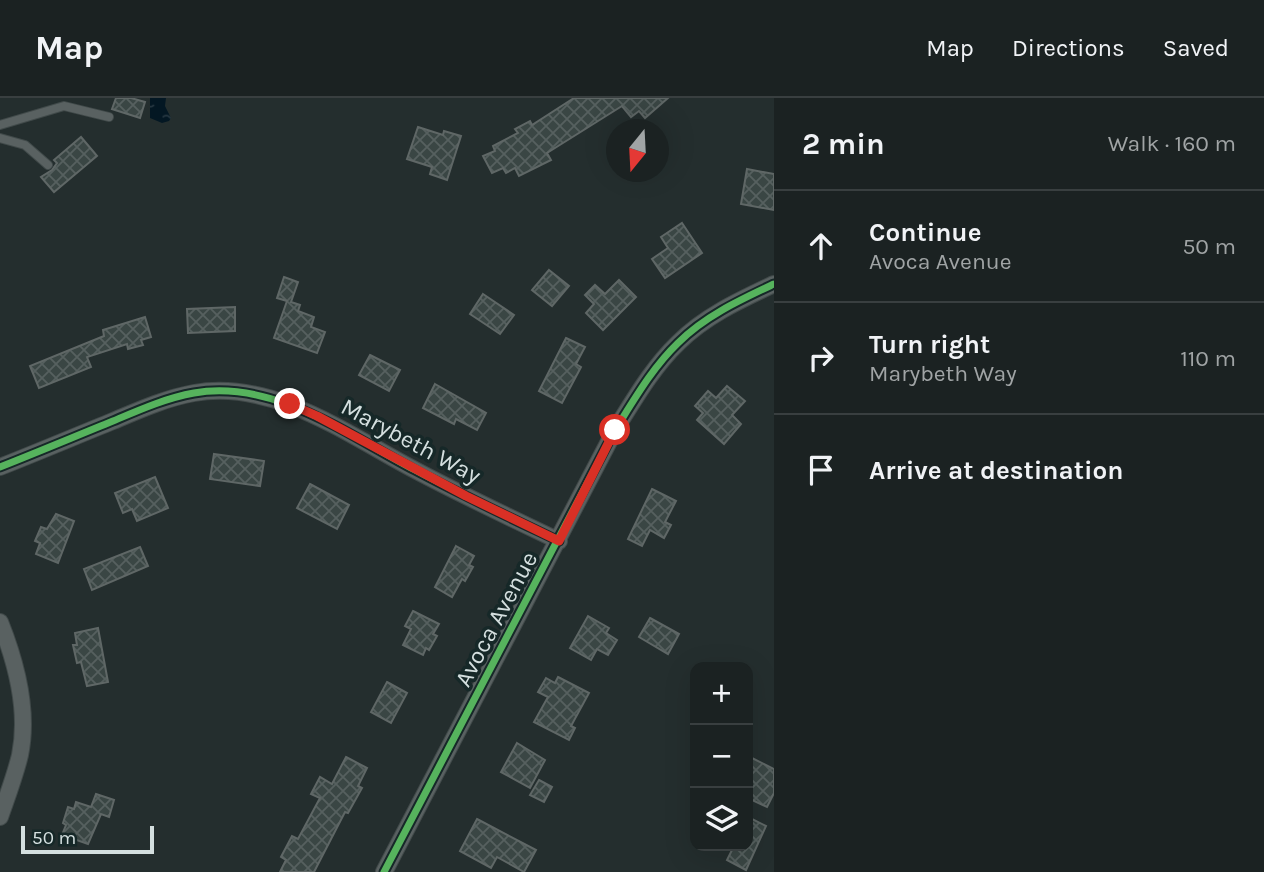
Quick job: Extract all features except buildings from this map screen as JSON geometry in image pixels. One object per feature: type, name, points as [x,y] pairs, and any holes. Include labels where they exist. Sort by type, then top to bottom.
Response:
[{"type":"street","name":"Avoca Avenue","points":[[384,872],[615,430],[648,379],[678,343],[713,315],[774,284]]},
{"type":"street","name":"Marybeth Way","points":[[0,467],[164,400],[195,392],[248,394],[290,404],[317,416],[445,486],[559,541]]},
{"type":"street","points":[[0,622],[13,654],[20,689],[21,752],[0,817]]},
{"type":"lane","points":[[0,125],[64,106],[109,117]]},
{"type":"lane","points":[[0,138],[25,145],[48,165]]},
{"type":"water","points":[[150,98],[166,98],[165,106],[171,118],[169,121],[162,123],[150,118]]},
{"type":"cycle path","points":[[384,872],[615,430],[644,385],[688,333],[711,317],[774,284]]},
{"type":"cycle path","points":[[0,467],[173,398],[224,391],[253,394],[309,413],[433,479],[559,541]]},
{"type":"route","points":[[290,404],[414,470],[559,541],[615,430]]}]
